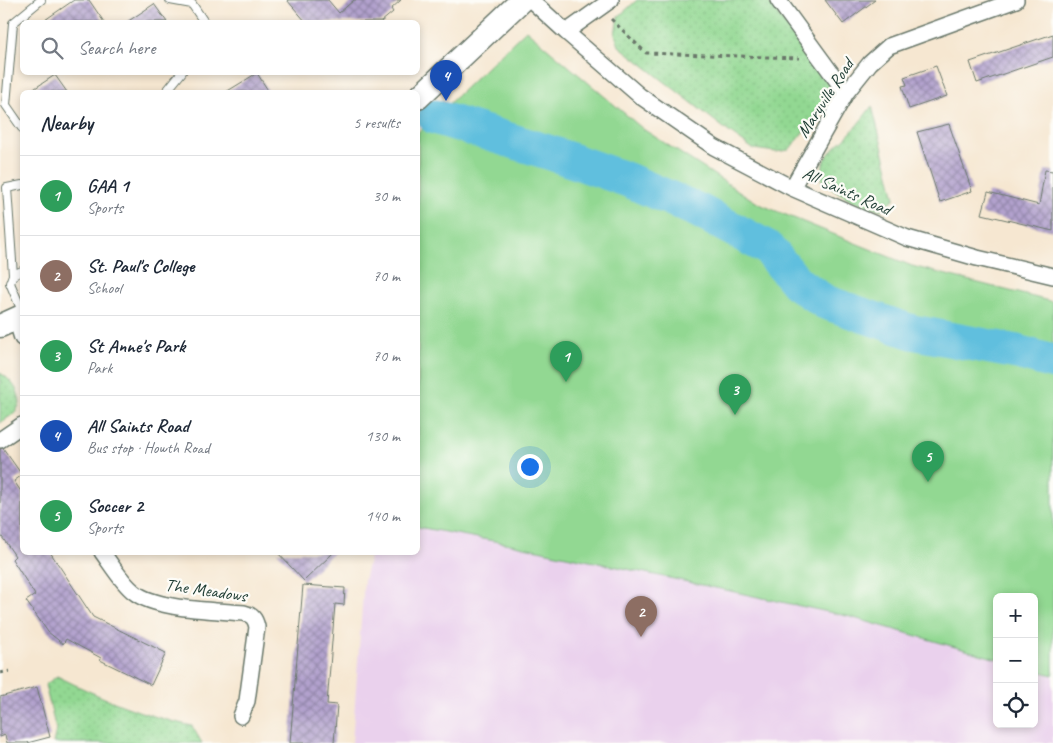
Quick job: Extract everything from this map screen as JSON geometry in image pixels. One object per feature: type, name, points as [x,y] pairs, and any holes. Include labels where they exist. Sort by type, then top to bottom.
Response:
[{"type":"main road","points":[[420,96],[522,0]]},
{"type":"street","name":"All Saints Road","points":[[531,0],[640,96],[714,147],[792,188],[907,238],[977,258],[1053,276]]},
{"type":"street","points":[[778,0],[846,93]]},
{"type":"street","name":"Maryville Road","points":[[792,188],[846,93],[870,63],[889,46],[1016,0]]},
{"type":"street","points":[[566,32],[605,4]]},
{"type":"street","points":[[0,440],[20,425]]},
{"type":"street","name":"The Meadows","points":[[104,555],[133,592],[147,600],[182,607],[252,615],[256,620],[257,627],[246,701],[240,716]]},
{"type":"lane","points":[[20,125],[6,105],[13,22],[41,0]]},
{"type":"lane","points":[[170,0],[192,4],[203,20]]},
{"type":"lane","points":[[168,90],[180,75]]},
{"type":"lane","points":[[17,322],[10,283],[13,275],[8,188],[20,185]]},
{"type":"lane","points":[[13,275],[20,272]]},
{"type":"path","points":[[605,4],[646,53],[810,59],[817,53]]},
{"type":"path","points":[[0,673],[10,671]]},
{"type":"shaded area","points":[[420,527],[510,544],[847,616],[993,658],[993,728],[1038,728],[1038,671],[1053,675],[1053,743],[352,743],[364,580],[370,555],[420,555]]},
{"type":"green space","points":[[637,0],[767,0],[832,87],[833,94],[789,150],[776,152],[753,149],[619,46],[615,34],[618,17]]},
{"type":"green space","points":[[526,30],[643,129],[759,204],[912,266],[1053,302],[1053,675],[1038,671],[1038,593],[993,593],[993,658],[847,616],[510,544],[420,527],[420,131]]},
{"type":"green space","points":[[872,106],[895,198],[881,210],[854,202],[822,182],[823,165],[826,158],[852,131]]},
{"type":"green space","points":[[0,373],[14,386],[20,399],[20,404],[15,413],[0,423]]},
{"type":"green space","points":[[57,676],[123,706],[192,726],[202,743],[53,743],[56,730],[45,685]]},
{"type":"building","points":[[74,0],[89,0],[103,20],[45,20]]},
{"type":"building","points":[[287,0],[328,0],[339,13],[354,0],[401,0],[391,9],[393,12],[383,20],[304,20]]},
{"type":"building","points":[[825,0],[875,0],[843,24]]},
{"type":"building","points":[[154,4],[166,20],[130,20]]},
{"type":"building","points":[[1053,34],[1053,57],[977,83],[970,62]]},
{"type":"building","points":[[936,66],[947,96],[909,109],[902,86],[907,85],[904,77]]},
{"type":"building","points":[[55,75],[66,90],[32,90]]},
{"type":"building","points":[[254,75],[258,75],[268,90],[229,90]]},
{"type":"building","points":[[949,124],[972,191],[940,202],[917,132]]},
{"type":"building","points":[[1045,170],[1053,171],[1053,231],[982,214],[988,192],[1039,205]]},
{"type":"building","points":[[3,448],[20,472],[20,476],[14,481],[20,490],[20,555],[52,555],[93,617],[166,653],[151,685],[100,660],[101,658],[66,639],[63,644],[48,632],[26,601],[35,595],[12,559],[15,556],[0,534],[0,449]]},
{"type":"building","points":[[280,555],[331,555],[304,581]]},
{"type":"building","points":[[303,585],[345,588],[344,605],[335,604],[327,704],[337,705],[334,743],[290,743]]},
{"type":"building","points":[[37,687],[50,737],[27,743],[7,743],[5,735],[0,737],[0,697]]},
{"type":"waterway","points":[[435,117],[551,153],[628,180],[699,211],[768,248],[797,283],[825,302],[912,332],[1017,352],[1053,362]]},
{"type":"place","name":"All Saints Road","points":[[446,101]]},
{"type":"place","name":"GAA 1","points":[[566,382]]},
{"type":"place","name":"St Anne's Park","points":[[735,415]]},
{"type":"place","name":"Soccer 2","points":[[928,482]]},
{"type":"place","name":"St. Paul's College","points":[[641,637]]}]
